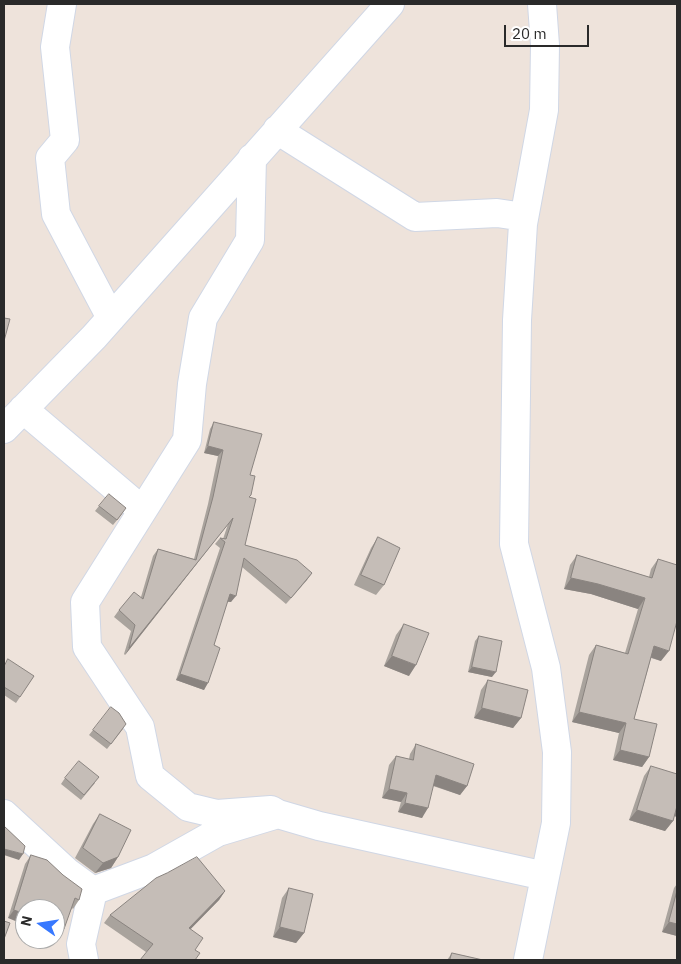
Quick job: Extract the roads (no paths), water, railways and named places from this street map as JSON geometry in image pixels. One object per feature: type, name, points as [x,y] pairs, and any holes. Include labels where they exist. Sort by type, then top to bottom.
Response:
[{"type":"street","points":[[62,4],[56,47],[65,140],[50,158],[56,214],[111,318]]},
{"type":"street","points":[[4,429],[94,337],[390,4]]},
{"type":"street","points":[[528,960],[556,823],[557,752],[546,668],[514,544],[517,320],[524,217],[544,110],[542,4]]},
{"type":"street","points":[[277,130],[415,217],[497,213],[524,217]]},
{"type":"street","points":[[252,158],[250,240],[203,318],[192,384],[187,440],[84,602],[87,647],[140,726],[150,776],[188,807],[217,814],[270,810],[319,826],[545,876]]},
{"type":"street","points":[[23,409],[142,510]]},
{"type":"street","points":[[4,814],[67,872],[93,891]]},
{"type":"street","points":[[93,891],[154,868],[218,832],[278,814]]},
{"type":"street","points":[[84,960],[80,944],[93,891]]}]
